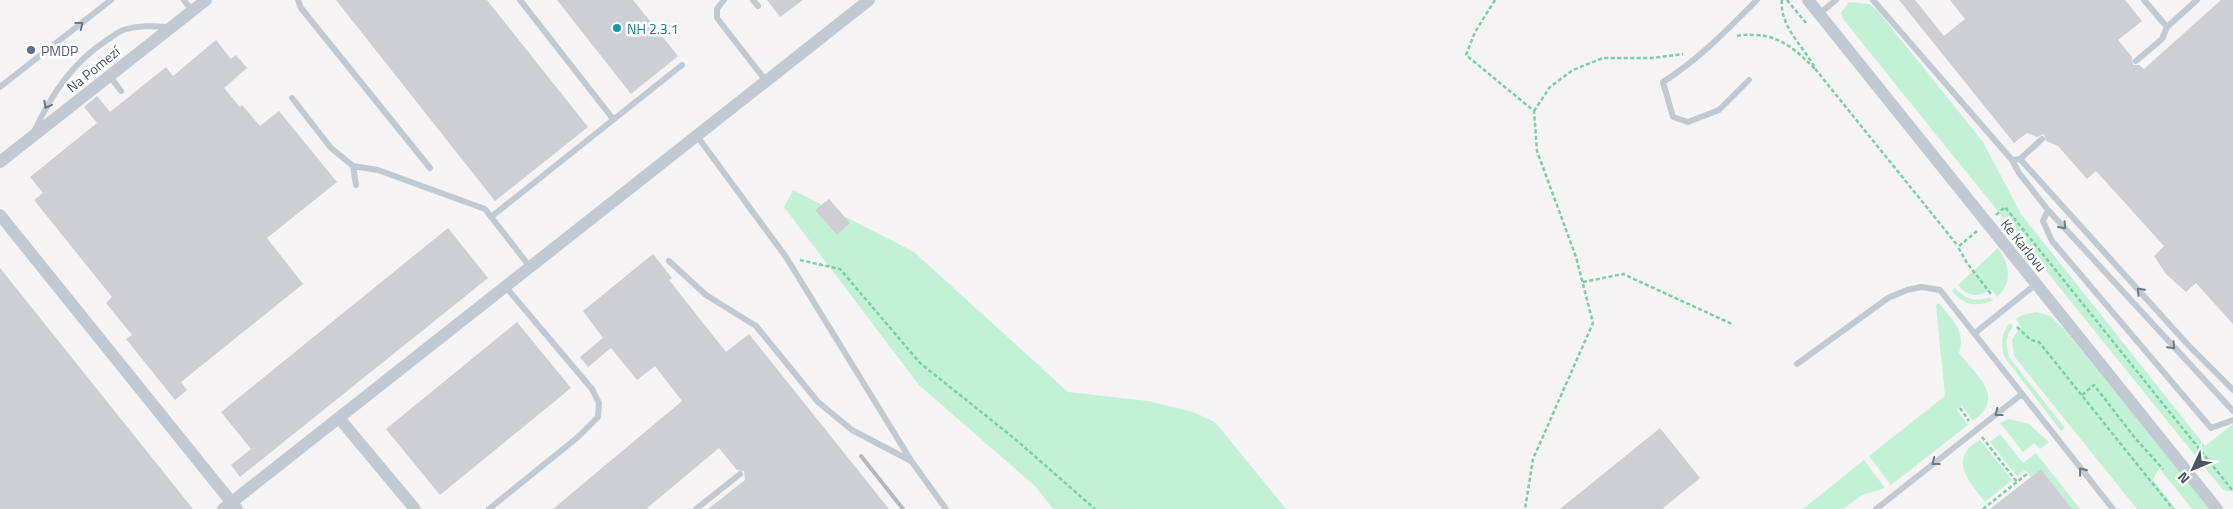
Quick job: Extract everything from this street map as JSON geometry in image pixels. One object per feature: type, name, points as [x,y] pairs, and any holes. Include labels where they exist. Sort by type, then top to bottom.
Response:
[{"type":"street","name":"Na Pomezí","points":[[0,162],[206,0]]},
{"type":"street","points":[[0,215],[231,507],[339,418],[869,0]]},
{"type":"street","name":"Ke Karlovu","points":[[1808,0],[2217,509]]},
{"type":"street","points":[[339,418],[415,509]]},
{"type":"lane","points":[[0,87],[111,0]]},
{"type":"lane","points":[[184,0],[192,11]]},
{"type":"lane","points":[[298,0],[301,8],[430,168]]},
{"type":"lane","points":[[520,0],[613,119]]},
{"type":"lane","points":[[724,0],[717,9],[717,18],[766,81]]},
{"type":"lane","points":[[1749,80],[1719,110],[1688,122],[1672,117],[1664,82],[1709,47],[1757,0]]},
{"type":"lane","points":[[1819,14],[1836,0]]},
{"type":"lane","points":[[1873,0],[2012,160],[2019,173],[2048,210],[2233,411]]},
{"type":"lane","points":[[2144,0],[2167,27]]},
{"type":"lane","points":[[2136,61],[2162,39],[2167,27],[2197,0]]},
{"type":"lane","points":[[32,137],[47,102],[67,75],[94,48],[122,30],[144,25],[170,28]]},
{"type":"lane","points":[[491,217],[682,65]]},
{"type":"lane","points":[[109,76],[121,91]]},
{"type":"lane","points":[[292,98],[331,148],[354,166],[378,170],[485,209],[530,267]]},
{"type":"lane","points":[[697,136],[786,257],[912,462],[946,509]]},
{"type":"lane","points":[[2012,160],[2020,159],[2042,139]]},
{"type":"lane","points":[[2020,159],[2189,346],[2233,390]]},
{"type":"lane","points":[[354,166],[356,185]]},
{"type":"lane","points":[[2048,210],[2043,221],[2052,241],[2211,428],[2233,420]]},
{"type":"lane","points":[[669,261],[706,295],[756,326],[825,408],[852,430],[912,462]]},
{"type":"lane","points":[[1975,333],[2036,284]]},
{"type":"lane","points":[[489,509],[578,437],[598,417],[599,403],[592,389],[506,286]]},
{"type":"lane","points":[[1797,364],[1888,298],[1907,290],[1931,287],[1944,294],[2113,509]]},
{"type":"lane","points":[[1876,509],[2022,394]]},
{"type":"lane","points":[[696,509],[740,474]]},
{"type":"path","points":[[1495,0],[1475,32],[1466,55],[1534,112]]},
{"type":"path","points":[[1782,0],[1781,7],[1788,28],[1811,59],[1816,70]]},
{"type":"path","points":[[1788,0],[1806,23]]},
{"type":"path","points":[[1734,37],[1742,34],[1769,36],[1791,46],[1816,70],[1958,247]]},
{"type":"path","points":[[1525,509],[1532,459],[1593,323],[1576,257],[1537,151],[1534,112],[1550,87],[1573,70],[1603,58],[1652,58],[1686,54]]},
{"type":"path","points":[[786,257],[840,269],[920,363],[1015,439],[1095,509]]},
{"type":"path","points":[[1582,282],[1623,274],[1732,324]]},
{"type":"path","points":[[2017,327],[2031,340],[2039,342],[2173,509]]},
{"type":"path","points":[[2082,395],[2094,385],[2135,438],[2163,469]]},
{"type":"path","points":[[1988,444],[2017,482]]},
{"type":"path","points":[[1983,509],[2027,474]]},
{"type":"green space","points":[[1849,2],[1869,4],[1877,10],[1983,142],[2021,214],[2205,446],[2233,424],[2233,492],[2223,490],[1843,19],[1841,13]]},
{"type":"green space","points":[[793,190],[914,252],[1068,392],[1148,401],[1193,412],[1215,422],[1286,509],[1053,509],[1036,487],[919,385],[784,207]]},
{"type":"green space","points":[[1998,248],[2007,267],[2008,279],[1997,297],[1991,289],[1982,294],[1974,295],[1962,289],[1958,285]]},
{"type":"green space","points":[[1955,288],[1971,299],[1980,300],[1990,297],[1993,300],[1982,304],[1971,304],[1956,296],[1952,291]]},
{"type":"green space","points":[[1939,303],[1953,320],[1959,332],[1961,345],[1959,353],[1980,378],[1988,395],[1987,403],[1983,412],[1973,421],[1962,406],[1957,410],[1968,425],[1891,485],[1869,456],[1945,396],[1936,305]]},
{"type":"green space","points":[[2037,312],[2050,316],[2064,329],[2210,509],[2192,509],[2159,468],[2153,480],[2176,509],[2137,509],[2014,356],[2012,339],[2021,327],[2016,319],[2022,315]]},
{"type":"green space","points":[[2010,323],[2013,326],[2006,342],[2009,357],[2065,428],[2061,431],[2005,358],[2002,339]]},
{"type":"green space","points":[[2009,419],[2029,424],[2049,442],[2040,449],[2034,443],[2023,452],[2000,423]]},
{"type":"green space","points":[[2000,434],[2023,463],[2036,453],[2080,509],[2072,509],[2041,469],[2031,477],[2025,470],[2017,476],[1990,442]]},
{"type":"green space","points":[[1980,440],[2012,480],[1985,502],[1968,478],[1963,462],[1965,454],[1970,447]]},
{"type":"green space","points":[[1864,460],[1885,488],[1862,495],[1843,509],[1803,509]]},
{"type":"building","points":[[336,0],[487,0],[588,127],[495,201]]},
{"type":"building","name":"NH 2.3.1","points":[[557,0],[633,0],[678,56],[631,94]]},
{"type":"building","points":[[767,0],[803,0],[780,17]]},
{"type":"building","points":[[1899,0],[1915,0],[1944,36],[1965,19],[1950,0],[2125,0],[2142,21],[2118,40],[2132,57],[2133,65],[2139,65],[2144,69],[2221,0],[2233,0],[2233,324],[2196,283],[2186,292],[2166,274],[2154,256],[2164,246],[2096,171],[2087,179],[2058,146],[2046,141],[2044,134],[2037,137],[2027,133],[2014,143]]},
{"type":"building","points":[[216,40],[231,59],[236,55],[247,68],[224,88],[240,107],[242,105],[260,126],[279,111],[337,182],[267,238],[303,284],[181,382],[187,390],[175,400],[126,339],[132,335],[106,303],[112,297],[34,200],[43,193],[30,177],[97,123],[84,107],[97,96],[110,112],[166,67],[173,76]]},
{"type":"building","points":[[829,199],[850,223],[837,235],[815,210]]},
{"type":"building","points":[[448,228],[488,278],[240,477],[231,465],[251,449],[221,412]]},
{"type":"building","points":[[653,254],[672,278],[669,280],[726,352],[749,334],[889,509],[708,509],[745,480],[744,471],[737,470],[719,448],[646,509],[553,509],[682,401],[655,366],[637,380],[611,348],[588,367],[580,357],[603,338],[583,311]]},
{"type":"building","points":[[0,268],[193,509],[0,509]]},
{"type":"building","points":[[517,322],[571,388],[440,495],[386,429]]},
{"type":"building","points":[[1660,428],[1700,478],[1662,509],[1560,509]]},
{"type":"building","points":[[2041,469],[2072,509],[1990,509],[2031,477]]},
{"type":"railway","points":[[861,456],[903,509]]},
{"type":"place","name":"NH 2.3.1","points":[[617,28]]},
{"type":"place","name":"PMDP","points":[[31,50]]}]
